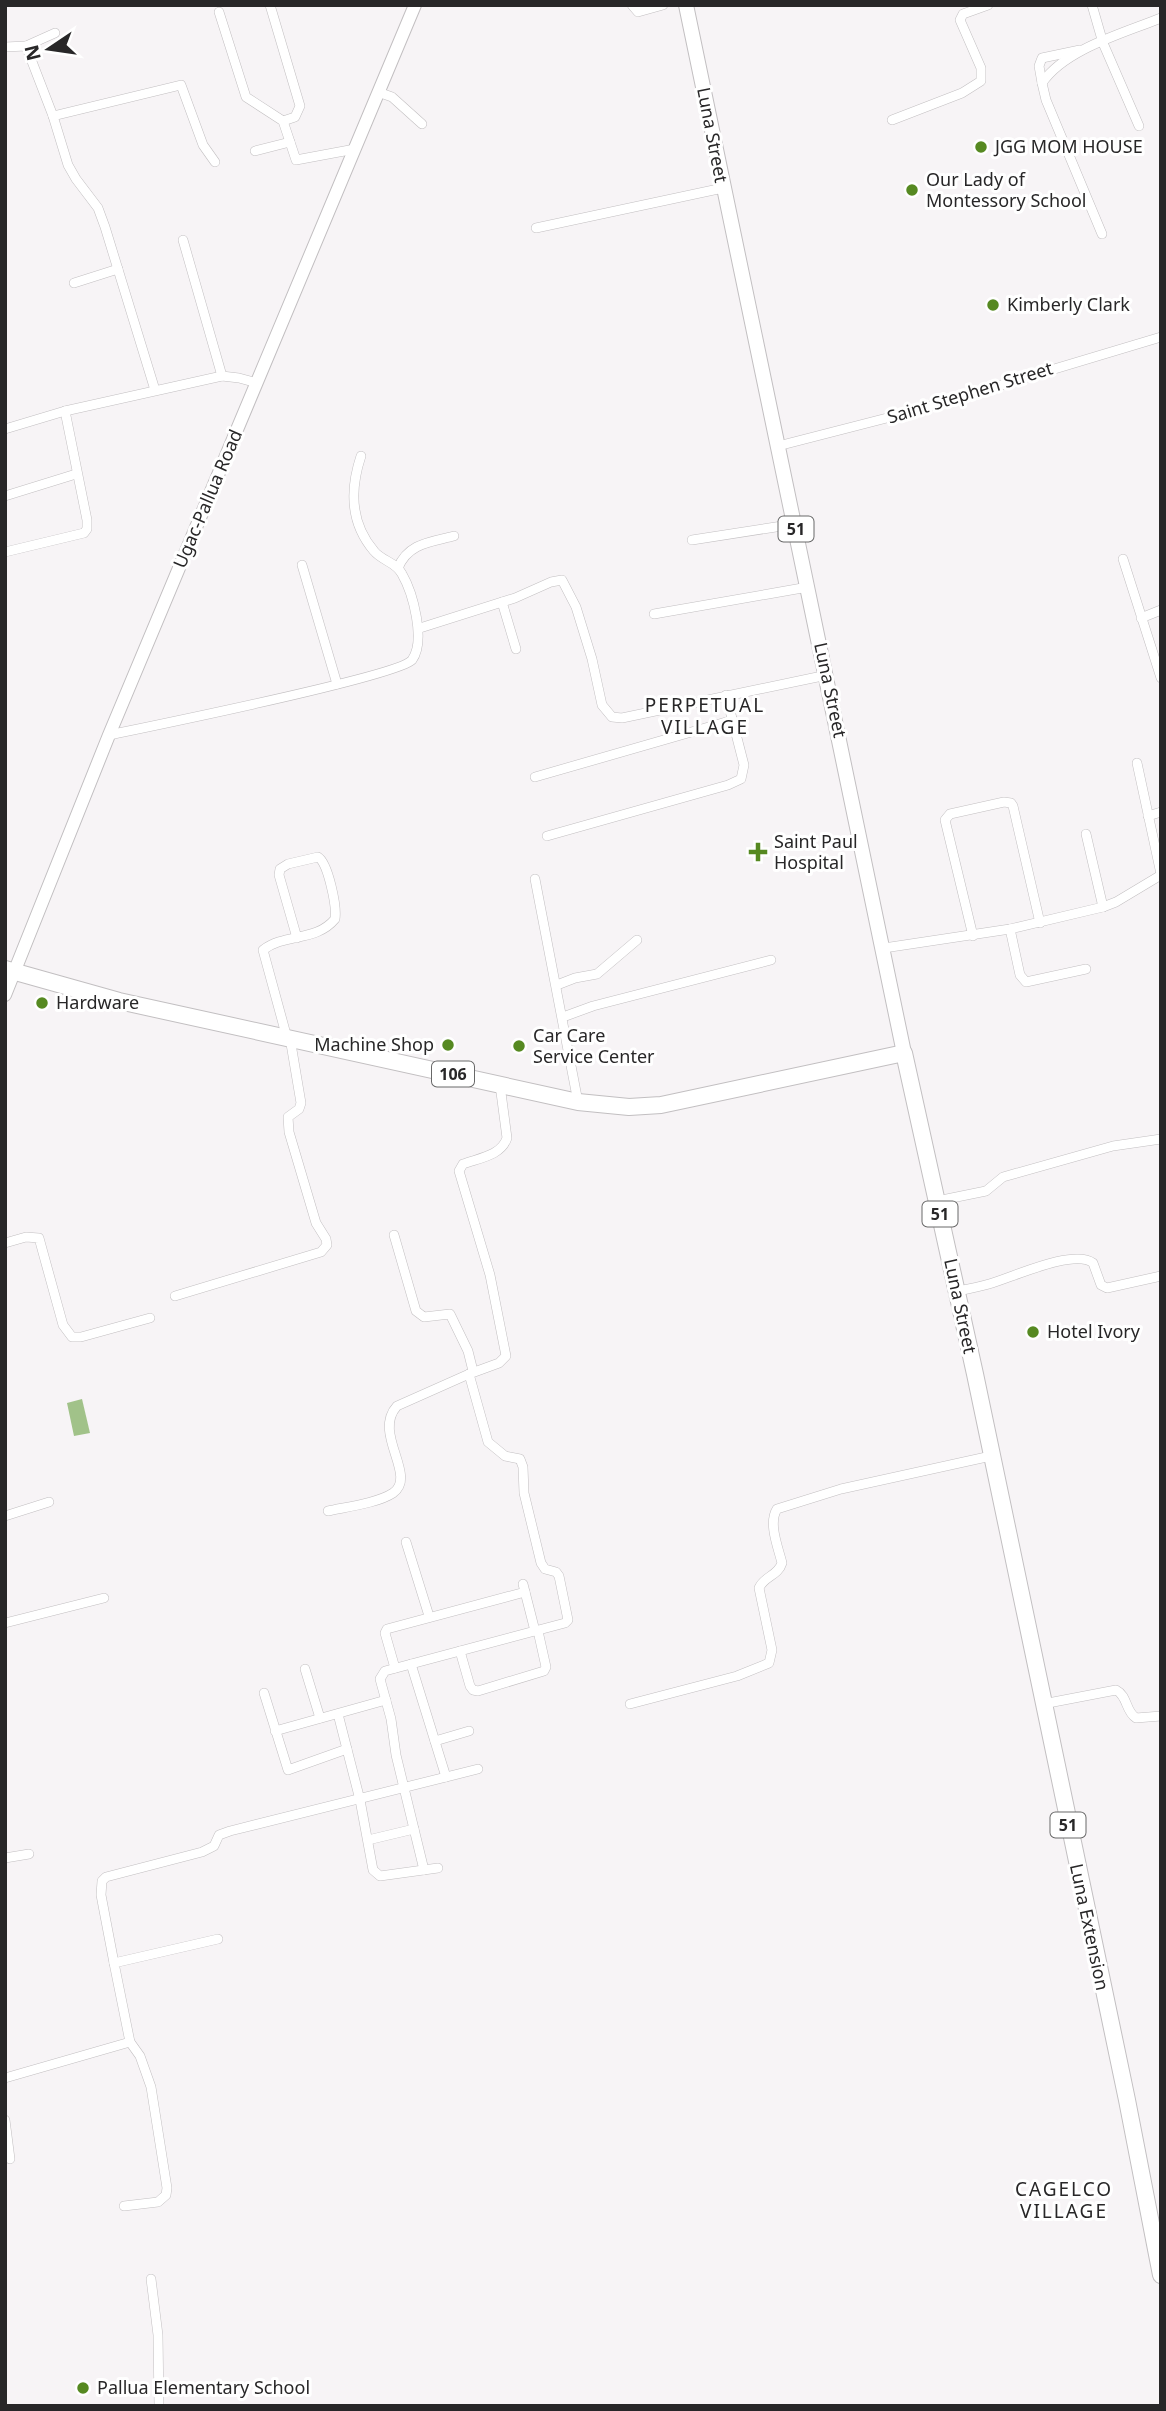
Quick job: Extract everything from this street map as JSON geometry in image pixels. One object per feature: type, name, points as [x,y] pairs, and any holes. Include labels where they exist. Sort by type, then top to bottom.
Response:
[{"type":"highway","name":"106","points":[[10,971],[119,1001],[500,1085],[578,1102],[629,1107],[661,1105],[904,1053]]},
{"type":"highway","name":"Luna Street","points":[[904,1053],[975,1374]]},
{"type":"highway","name":"Luna Extension","points":[[975,1374],[1161,2275]]},
{"type":"main road","name":"Luna Street","points":[[686,5],[904,1053]]},
{"type":"street","points":[[270,5],[300,106],[295,117],[283,121]]},
{"type":"street","name":"Ugac-Pallua Road","points":[[5,995],[10,971],[415,5]]},
{"type":"street","points":[[632,5],[638,12],[663,5]]},
{"type":"street","points":[[892,120],[962,93],[981,81],[981,68],[960,20],[968,11],[988,5]]},
{"type":"street","points":[[1092,5],[1103,43],[1139,126]]},
{"type":"street","points":[[219,12],[246,97],[283,121],[296,160],[355,149]]},
{"type":"street","points":[[1102,234],[1046,100],[1039,66],[1042,58],[1103,43],[1161,18]]},
{"type":"street","points":[[5,47],[26,46],[55,33]]},
{"type":"street","points":[[26,46],[53,116],[68,165],[75,179],[98,208],[155,390]]},
{"type":"street","points":[[1042,83],[1048,75],[1085,49]]},
{"type":"street","points":[[53,116],[181,85],[203,145],[215,162]]},
{"type":"street","points":[[378,92],[392,97],[422,124]]},
{"type":"street","points":[[255,151],[290,142]]},
{"type":"street","points":[[536,228],[723,188]]},
{"type":"street","points":[[183,240],[222,376]]},
{"type":"street","points":[[74,283],[118,270]]},
{"type":"street","name":"Saint Stephen Street","points":[[778,446],[918,410],[1161,337]]},
{"type":"street","points":[[5,429],[65,411],[222,376],[257,383]]},
{"type":"street","points":[[5,552],[84,533],[87,529],[65,411]]},
{"type":"street","points":[[109,735],[337,684],[409,663],[417,649],[419,628],[403,574],[374,551],[355,513],[355,473],[361,456]]},
{"type":"street","points":[[5,495],[76,474]]},
{"type":"street","points":[[692,540],[795,524]]},
{"type":"street","points":[[398,568],[403,554],[422,544],[454,536]]},
{"type":"street","points":[[1123,559],[1161,678]]},
{"type":"street","points":[[302,565],[337,684]]},
{"type":"street","points":[[419,628],[562,580],[579,616],[602,705],[612,717],[622,718],[660,711],[827,675]]},
{"type":"street","points":[[654,614],[808,587]]},
{"type":"street","points":[[502,602],[516,649]]},
{"type":"street","points":[[1141,618],[1161,610]]},
{"type":"street","points":[[547,836],[701,793],[741,779],[744,765],[726,695]]},
{"type":"street","points":[[535,777],[733,720]]},
{"type":"street","points":[[884,948],[973,936],[1102,907],[1116,902],[1161,874],[1137,763]]},
{"type":"street","points":[[973,936],[945,820],[950,814],[1004,802],[1013,806],[1040,923]]},
{"type":"street","points":[[1148,816],[1161,812]]},
{"type":"street","points":[[1086,834],[1102,907]]},
{"type":"street","points":[[175,1296],[321,1251],[327,1245],[316,1223],[289,1132],[288,1116],[299,1110],[301,1103],[288,1038],[263,950],[327,929],[335,919],[324,862],[318,857],[288,864],[280,869],[279,875],[297,938]]},
{"type":"street","points":[[536,879],[578,1102]]},
{"type":"street","points":[[1010,929],[1020,975],[1026,982],[1086,969]]},
{"type":"street","points":[[557,985],[597,974],[636,940]]},
{"type":"street","points":[[563,1017],[593,1006],[771,960]]},
{"type":"street","points":[[328,1511],[395,1492],[401,1479],[387,1422],[397,1406],[503,1360],[506,1352],[489,1275],[459,1171],[463,1164],[495,1153],[505,1144],[507,1138],[500,1085]]},
{"type":"street","points":[[937,1201],[986,1191],[1003,1177],[1113,1146],[1161,1139]]},
{"type":"street","points":[[394,1235],[416,1311],[424,1317],[450,1314],[468,1351],[488,1442],[505,1456],[520,1459],[524,1493],[541,1563],[545,1569],[556,1572],[559,1576],[568,1620],[537,1631],[385,1671],[380,1679],[424,1870]]},
{"type":"street","points":[[5,1243],[26,1237],[38,1238],[63,1325],[72,1337],[81,1337],[150,1318]]},
{"type":"street","points":[[957,1291],[990,1284],[1028,1269],[1084,1258],[1093,1263],[1101,1286],[1107,1288],[1161,1276]]},
{"type":"street","points":[[630,1704],[737,1676],[769,1663],[772,1650],[759,1588],[761,1583],[776,1574],[782,1563],[773,1523],[773,1515],[777,1509],[841,1489],[991,1456]]},
{"type":"street","points":[[5,1516],[49,1502]]},
{"type":"street","points":[[406,1542],[429,1616]]},
{"type":"street","points":[[395,1668],[385,1633],[387,1629],[524,1588],[546,1667],[544,1671],[478,1691],[473,1690],[460,1651]]},
{"type":"street","points":[[5,1623],[104,1598]]},
{"type":"street","points":[[411,1664],[446,1777]]},
{"type":"street","points":[[305,1669],[320,1718]]},
{"type":"street","points":[[1042,1704],[1116,1690],[1122,1694],[1136,1718],[1161,1716]]},
{"type":"street","points":[[264,1693],[288,1770],[347,1748]]},
{"type":"street","points":[[275,1731],[386,1700]]},
{"type":"street","points":[[338,1714],[373,1870],[380,1876],[438,1868]]},
{"type":"street","points":[[435,1741],[469,1731]]},
{"type":"street","points":[[124,2206],[158,2202],[166,2195],[167,2188],[151,2087],[139,2056],[130,2042],[101,1895],[102,1881],[106,1877],[211,1849],[219,1835],[230,1831],[478,1769]]},
{"type":"street","points":[[368,1840],[414,1829]]},
{"type":"street","points":[[5,1858],[29,1854]]},
{"type":"street","points":[[114,1963],[218,1939]]},
{"type":"street","points":[[5,2078],[130,2042]]},
{"type":"street","points":[[5,2120],[10,2159]]},
{"type":"street","points":[[151,2279],[158,2335],[159,2406]]},
{"type":"shaded area","points":[[82,1399],[90,1433],[74,1436],[67,1403]]},
{"type":"place","name":"JGG MOM HOUSE","points":[[981,147]]},
{"type":"place","name":"Our Lady of Montessory School","points":[[912,190]]},
{"type":"place","name":"Kimberly Clark","points":[[993,305]]},
{"type":"place","name":"Saint Paul Hospital","points":[[758,852]]},
{"type":"place","name":"Hardware","points":[[42,1003]]},
{"type":"place","name":"Machine Shop","points":[[448,1045]]},
{"type":"place","name":"Car Care Service Center","points":[[519,1046]]},
{"type":"place","name":"Hotel Ivory","points":[[1033,1332]]},
{"type":"place","name":"Pallua Elementary School","points":[[83,2388]]},
{"type":"district","name":"PERPETUAL VILLAGE","points":[[705,716]]},
{"type":"district","name":"CAGELCO VILLAGE","points":[[1064,2200]]}]
